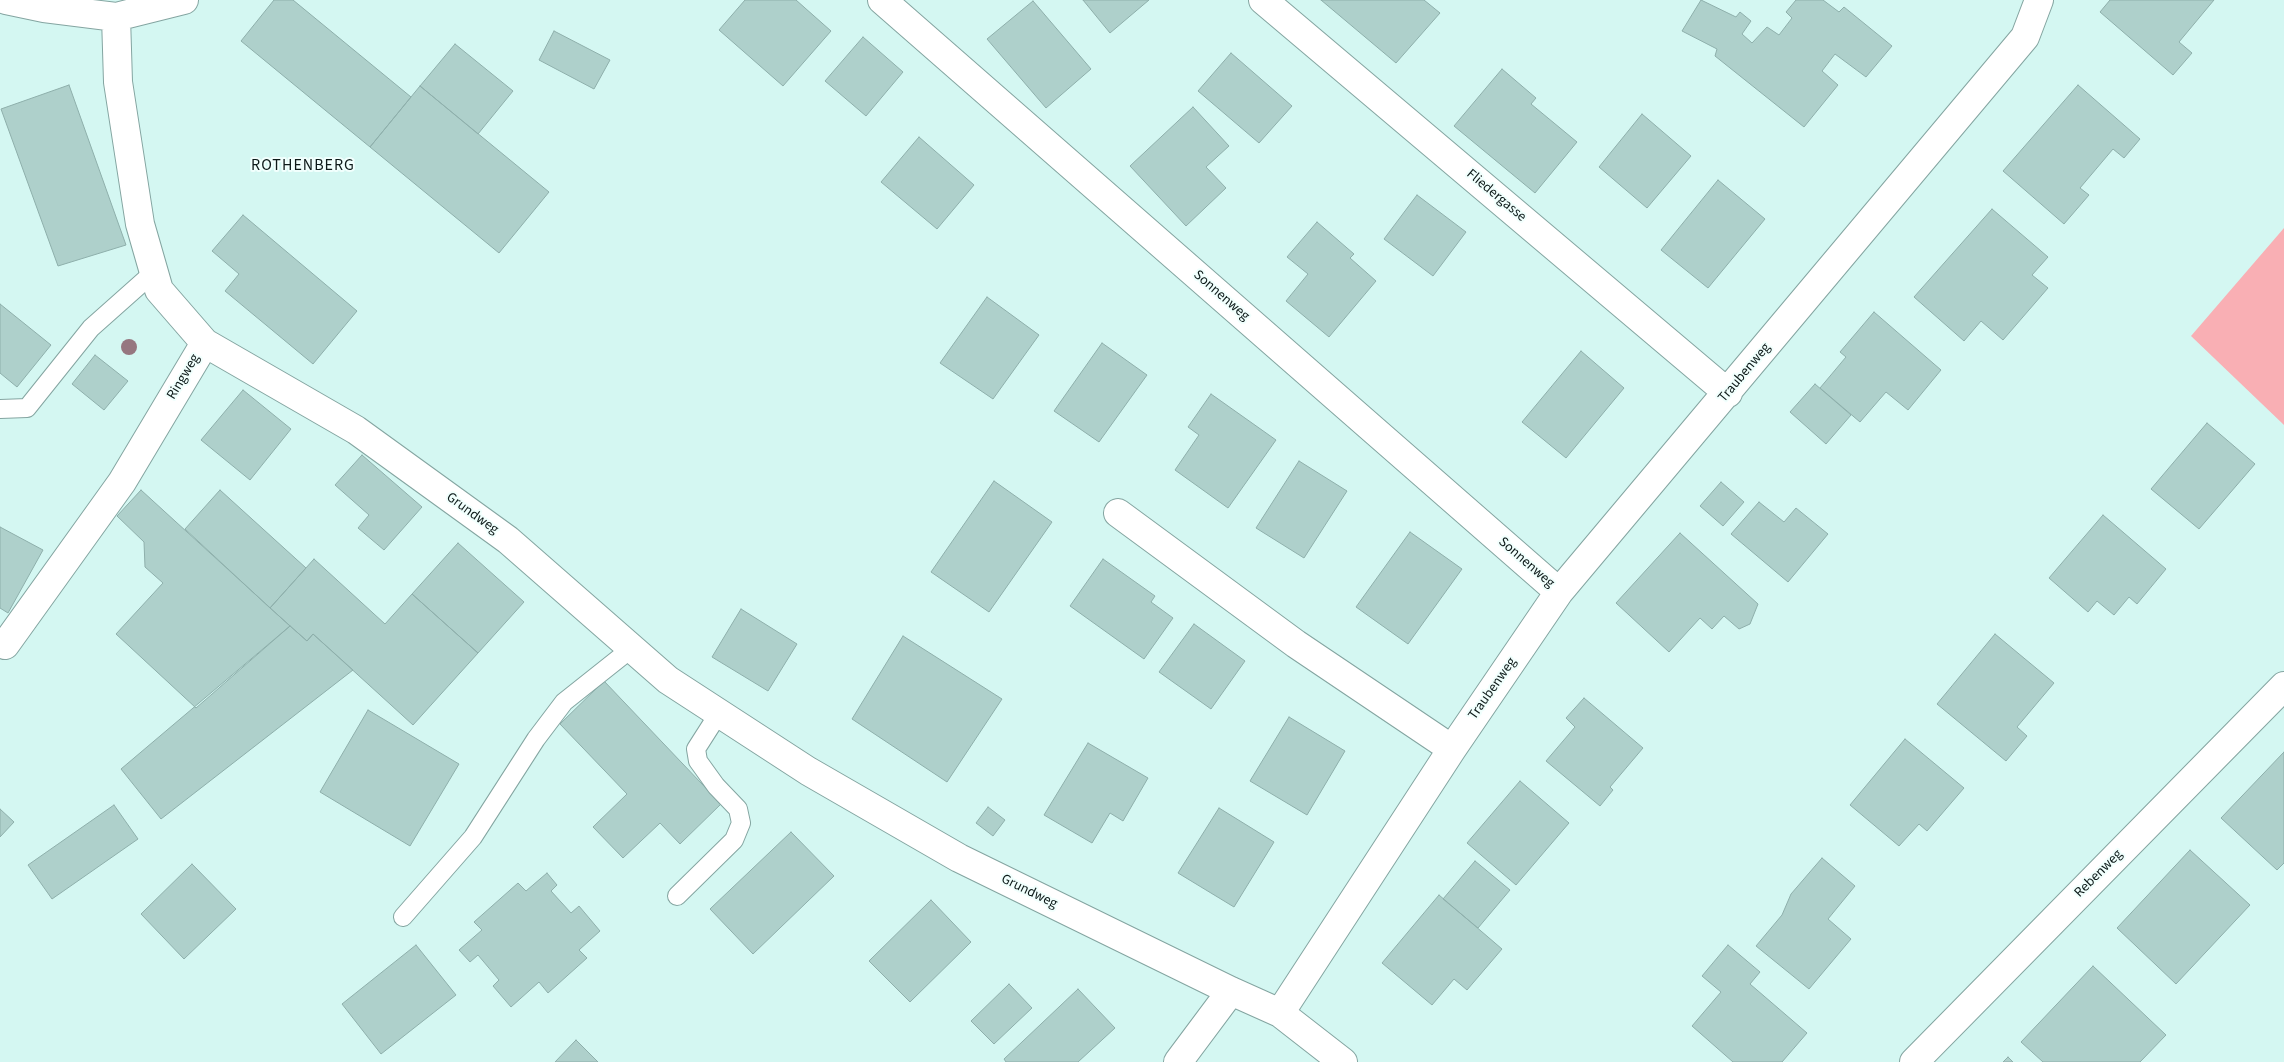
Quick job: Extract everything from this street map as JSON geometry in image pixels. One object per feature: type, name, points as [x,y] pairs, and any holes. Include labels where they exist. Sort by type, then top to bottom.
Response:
[{"type":"street","points":[[6,0],[44,8],[116,17],[184,0]]},
{"type":"street","name":"Sonnenweg","points":[[882,0],[1559,592]]},
{"type":"street","name":"Fliedergasse","points":[[1263,0],[1728,393]]},
{"type":"street","name":"Traubenweg","points":[[1280,1013],[1452,749],[1559,592],[2025,37],[2039,0]]},
{"type":"street","name":"Ringweg","points":[[0,642],[5,644],[122,482],[205,343],[159,290],[140,224],[118,82],[116,17]]},
{"type":"street","name":"Grundweg","points":[[205,343],[356,430],[508,540],[668,680],[808,771],[959,858],[1280,1013],[1343,1062]]},
{"type":"street","points":[[1118,513],[1296,644],[1452,749]]},
{"type":"street","name":"Rebenweg","points":[[1914,1062],[2284,686]]},
{"type":"street","points":[[1178,1062],[1231,991]]},
{"type":"lane","points":[[0,409],[27,408],[91,328],[154,272]]},
{"type":"lane","points":[[404,917],[473,837],[536,739],[564,702],[632,648]]},
{"type":"lane","points":[[677,896],[734,840],[741,823],[738,810],[716,786],[698,760],[696,749],[719,713]]},
{"type":"shaded area","points":[[2284,228],[2284,425],[2191,336]]},
{"type":"building","points":[[274,0],[293,0],[411,97],[370,147],[241,41]]},
{"type":"building","points":[[745,0],[796,0],[831,31],[783,86],[719,30]]},
{"type":"building","points":[[1083,0],[1149,0],[1110,33]]},
{"type":"building","points":[[1321,0],[1424,0],[1440,13],[1396,63]]},
{"type":"building","points":[[1701,0],[1736,17],[1740,12],[1751,21],[1742,34],[1752,43],[1767,27],[1779,35],[1792,18],[1786,12],[1796,0],[1823,0],[1839,12],[1844,7],[1892,46],[1866,77],[1835,54],[1822,71],[1838,85],[1804,127],[1715,56],[1717,49],[1682,31]]},
{"type":"building","points":[[2110,0],[2214,0],[2179,42],[2192,53],[2173,75],[2100,12]]},
{"type":"building","points":[[1033,1],[1091,69],[1046,108],[987,39]]},
{"type":"building","points":[[554,31],[610,60],[594,89],[539,60]]},
{"type":"building","points":[[863,37],[903,72],[866,116],[825,81]]},
{"type":"building","points":[[455,44],[513,91],[478,134],[420,86]]},
{"type":"building","points":[[1231,53],[1292,106],[1259,143],[1198,91]]},
{"type":"building","points":[[1502,69],[1536,98],[1531,104],[1577,142],[1535,193],[1454,126]]},
{"type":"building","points":[[69,85],[126,245],[58,266],[1,109]]},
{"type":"building","points":[[2078,85],[2140,139],[2124,158],[2113,149],[2080,188],[2089,195],[2064,224],[2003,171]]},
{"type":"building","points":[[420,86],[549,192],[499,253],[370,147]]},
{"type":"building","points":[[1193,107],[1229,146],[1206,167],[1226,188],[1186,226],[1130,166]]},
{"type":"building","points":[[1642,114],[1691,156],[1647,208],[1599,167]]},
{"type":"building","points":[[919,137],[974,185],[937,229],[881,182]]},
{"type":"building","points":[[1718,180],[1765,219],[1708,288],[1661,250]]},
{"type":"building","points":[[1417,195],[1466,232],[1433,276],[1384,239]]},
{"type":"building","points":[[1992,209],[2048,257],[2032,275],[2048,288],[2003,340],[1981,321],[1964,341],[1914,297]]},
{"type":"building","points":[[243,215],[357,311],[313,364],[225,291],[239,274],[212,251]]},
{"type":"building","points":[[1317,222],[1354,254],[1350,258],[1376,281],[1329,337],[1286,301],[1308,274],[1287,257]]},
{"type":"building","points":[[987,297],[1039,335],[993,399],[940,363]]},
{"type":"building","points":[[0,304],[51,345],[17,387],[0,373]]},
{"type":"building","points":[[1874,312],[1941,370],[1908,410],[1886,392],[1860,422],[1820,388],[1846,357],[1840,352]]},
{"type":"building","points":[[1102,343],[1147,375],[1099,442],[1054,411]]},
{"type":"building","points":[[1581,351],[1624,388],[1566,458],[1522,422]]},
{"type":"building","points":[[95,355],[128,381],[104,410],[72,384]]},
{"type":"building","points":[[1815,384],[1851,415],[1826,444],[1790,412]]},
{"type":"building","points":[[243,390],[291,429],[250,480],[201,440]]},
{"type":"building","points":[[1211,394],[1276,440],[1228,508],[1175,470],[1199,435],[1188,427]]},
{"type":"building","points":[[2207,423],[2255,464],[2199,529],[2151,489]]},
{"type":"building","points":[[362,455],[422,507],[384,550],[358,528],[369,515],[335,485]]},
{"type":"building","points":[[1299,461],[1347,491],[1304,558],[1256,528]]},
{"type":"building","points":[[994,481],[1052,522],[989,612],[931,572]]},
{"type":"building","points":[[1721,482],[1744,502],[1723,526],[1700,506]]},
{"type":"building","points":[[141,490],[290,626],[196,708],[116,634],[163,583],[145,567],[144,542],[117,516]]},
{"type":"building","points":[[220,490],[306,568],[270,608],[185,529]]},
{"type":"building","points":[[1759,502],[1784,522],[1796,508],[1828,534],[1788,582],[1731,534]]},
{"type":"building","points":[[2103,515],[2166,569],[2137,604],[2129,597],[2114,615],[2097,601],[2088,612],[2049,578]]},
{"type":"building","points":[[0,527],[43,550],[8,613],[0,608]]},
{"type":"building","points":[[1410,532],[1462,569],[1408,644],[1356,607]]},
{"type":"building","points":[[1680,533],[1758,604],[1750,624],[1739,629],[1724,616],[1712,629],[1700,618],[1669,652],[1616,603]]},
{"type":"building","points":[[458,543],[524,602],[478,653],[412,594]]},
{"type":"building","points":[[314,559],[385,624],[412,594],[478,653],[413,725],[313,634],[307,641],[270,608]]},
{"type":"building","points":[[1103,559],[1155,596],[1151,602],[1173,618],[1144,659],[1070,606]]},
{"type":"building","points":[[741,609],[797,644],[768,691],[712,657]]},
{"type":"building","points":[[1194,624],[1245,661],[1211,709],[1159,672]]},
{"type":"building","points":[[290,626],[307,641],[313,634],[353,670],[161,819],[121,769]]},
{"type":"building","points":[[1995,634],[2054,683],[2017,727],[2027,736],[2006,761],[1937,704]]},
{"type":"building","points":[[903,636],[1002,699],[947,782],[852,719]]},
{"type":"building","points":[[604,681],[721,804],[680,844],[660,823],[623,858],[593,827],[627,794],[560,724]]},
{"type":"building","points":[[1584,698],[1643,748],[1610,787],[1613,790],[1600,806],[1546,761],[1575,727],[1566,718]]},
{"type":"building","points":[[368,710],[459,764],[410,846],[320,792]]},
{"type":"building","points":[[1289,717],[1345,751],[1307,815],[1250,781]]},
{"type":"building","points":[[1905,739],[1964,788],[1927,831],[1919,824],[1899,846],[1850,805]]},
{"type":"building","points":[[1088,743],[1148,778],[1123,821],[1110,813],[1092,843],[1044,815]]},
{"type":"building","points":[[2284,752],[2284,863],[2277,870],[2221,818]]},
{"type":"building","points":[[1520,781],[1569,823],[1516,885],[1467,843]]},
{"type":"building","points":[[114,805],[138,839],[52,899],[28,865]]},
{"type":"building","points":[[988,807],[1005,820],[993,836],[976,823]]},
{"type":"building","points":[[1219,808],[1274,842],[1234,907],[1178,873]]},
{"type":"building","points":[[0,809],[14,822],[0,837]]},
{"type":"building","points":[[791,832],[834,876],[753,954],[710,909]]},
{"type":"building","points":[[2190,850],[2250,905],[2176,984],[2117,928]]},
{"type":"building","points":[[1822,858],[1855,886],[1828,919],[1851,939],[1809,989],[1756,946],[1782,915],[1791,894]]},
{"type":"building","points":[[1475,861],[1510,890],[1478,928],[1443,899]]},
{"type":"building","points":[[192,864],[236,909],[184,959],[141,914]]},
{"type":"building","points":[[547,873],[557,885],[551,891],[571,913],[579,906],[600,931],[579,950],[587,958],[548,993],[539,982],[511,1007],[493,986],[499,980],[478,955],[470,962],[459,950],[482,930],[474,922],[518,883],[526,891]]},
{"type":"building","points":[[1439,895],[1502,949],[1467,990],[1454,979],[1432,1005],[1382,963]]},
{"type":"building","points":[[931,900],[971,942],[910,1002],[869,961]]},
{"type":"building","points":[[416,945],[456,995],[381,1054],[342,1004]]},
{"type":"building","points":[[1728,945],[1760,972],[1750,984],[1807,1033],[1782,1062],[1733,1062],[1692,1026],[1721,992],[1702,976]]},
{"type":"building","points":[[2093,966],[2166,1035],[2140,1062],[2043,1062],[2021,1042]]},
{"type":"building","points":[[1009,984],[1032,1008],[994,1044],[971,1021]]},
{"type":"building","points":[[1078,989],[1115,1028],[1078,1062],[1006,1062],[1004,1059]]},
{"type":"building","points":[[576,1040],[598,1062],[555,1062]]},
{"type":"building","points":[[2008,1057],[2013,1062],[2003,1062]]},
{"type":"district","name":"ROTHENBERG","points":[[303,166]]}]
